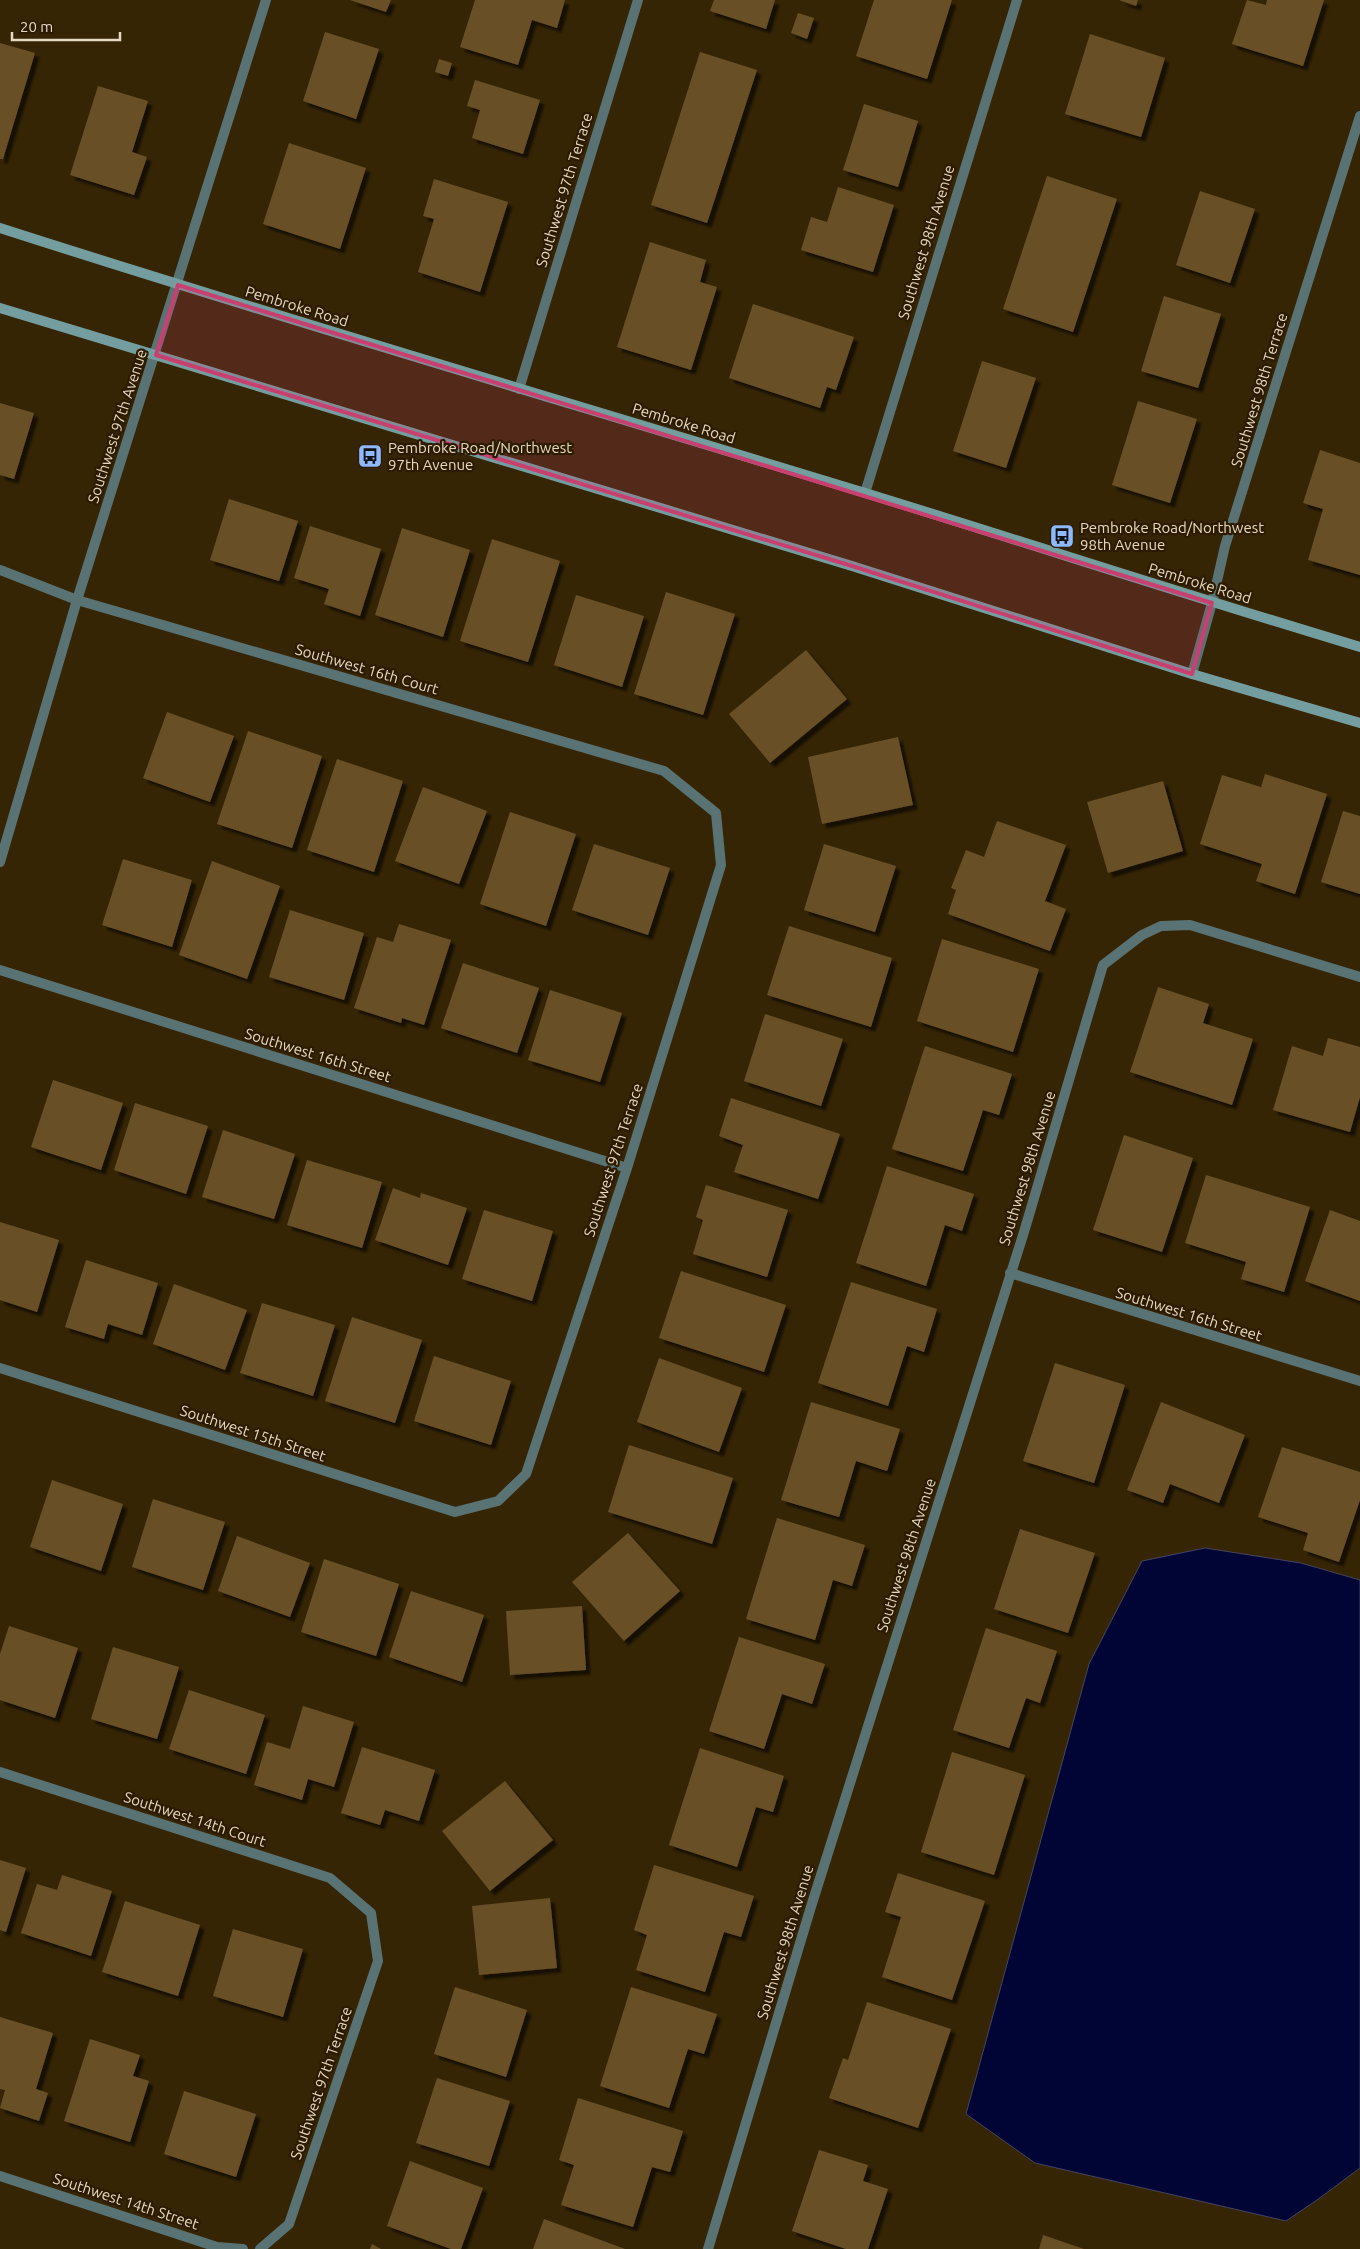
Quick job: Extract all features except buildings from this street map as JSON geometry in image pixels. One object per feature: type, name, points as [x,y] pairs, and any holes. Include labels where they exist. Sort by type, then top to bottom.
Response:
[{"type":"main road","name":"Pembroke Road","points":[[0,228],[178,285],[865,493],[1212,603],[1360,647]]},
{"type":"main road","points":[[0,308],[852,566],[1192,674],[1360,723]]},
{"type":"street","name":"Southwest 97th Avenue","points":[[0,862],[77,600],[156,355],[266,0]]},
{"type":"street","name":"Southwest 97th Terrace","points":[[519,389],[638,0]]},
{"type":"street","name":"Southwest 98th Avenue","points":[[865,493],[1017,0]]},
{"type":"street","name":"Southwest 98th Terrace","points":[[1192,674],[1212,603],[1225,546],[1360,116]]},
{"type":"street","name":"Southwest 16th Court","points":[[0,570],[77,600],[664,772],[716,813]]},
{"type":"street","name":"Southwest 97th Terrace","points":[[498,1501],[526,1474],[627,1168],[721,865],[716,813]]},
{"type":"street","name":"Southwest 98th Avenue","points":[[708,2249],[810,1910],[1010,1273],[1103,965],[1142,935],[1161,926],[1190,925],[1360,977]]},
{"type":"street","name":"Southwest 16th Street","points":[[0,970],[627,1168]]},
{"type":"street","name":"Southwest 16th Street","points":[[1010,1273],[1360,1381]]},
{"type":"street","name":"Southwest 15th Street","points":[[0,1368],[455,1512],[498,1501]]},
{"type":"street","name":"Southwest 14th Court","points":[[0,1772],[330,1878],[371,1913]]},
{"type":"street","name":"Southwest 97th Terrace","points":[[260,2249],[289,2224],[378,1961],[371,1913]]},
{"type":"street","name":"Southwest 14th Street","points":[[0,2176],[217,2247],[243,2249]]},
{"type":"highlighted area","points":[[178,285],[1212,603],[1192,674],[852,566],[156,355]]},
{"type":"shaded area","points":[[1205,1548],[1301,1563],[1360,1580],[1360,2168],[1286,2221],[1035,2163],[966,2114],[1089,1664],[1142,1561]]},
{"type":"place","name":"Pembroke Road/Northwest 97th Avenue","points":[[370,456]]},
{"type":"place","name":"Pembroke Road/Northwest 98th Avenue","points":[[1062,536]]}]
